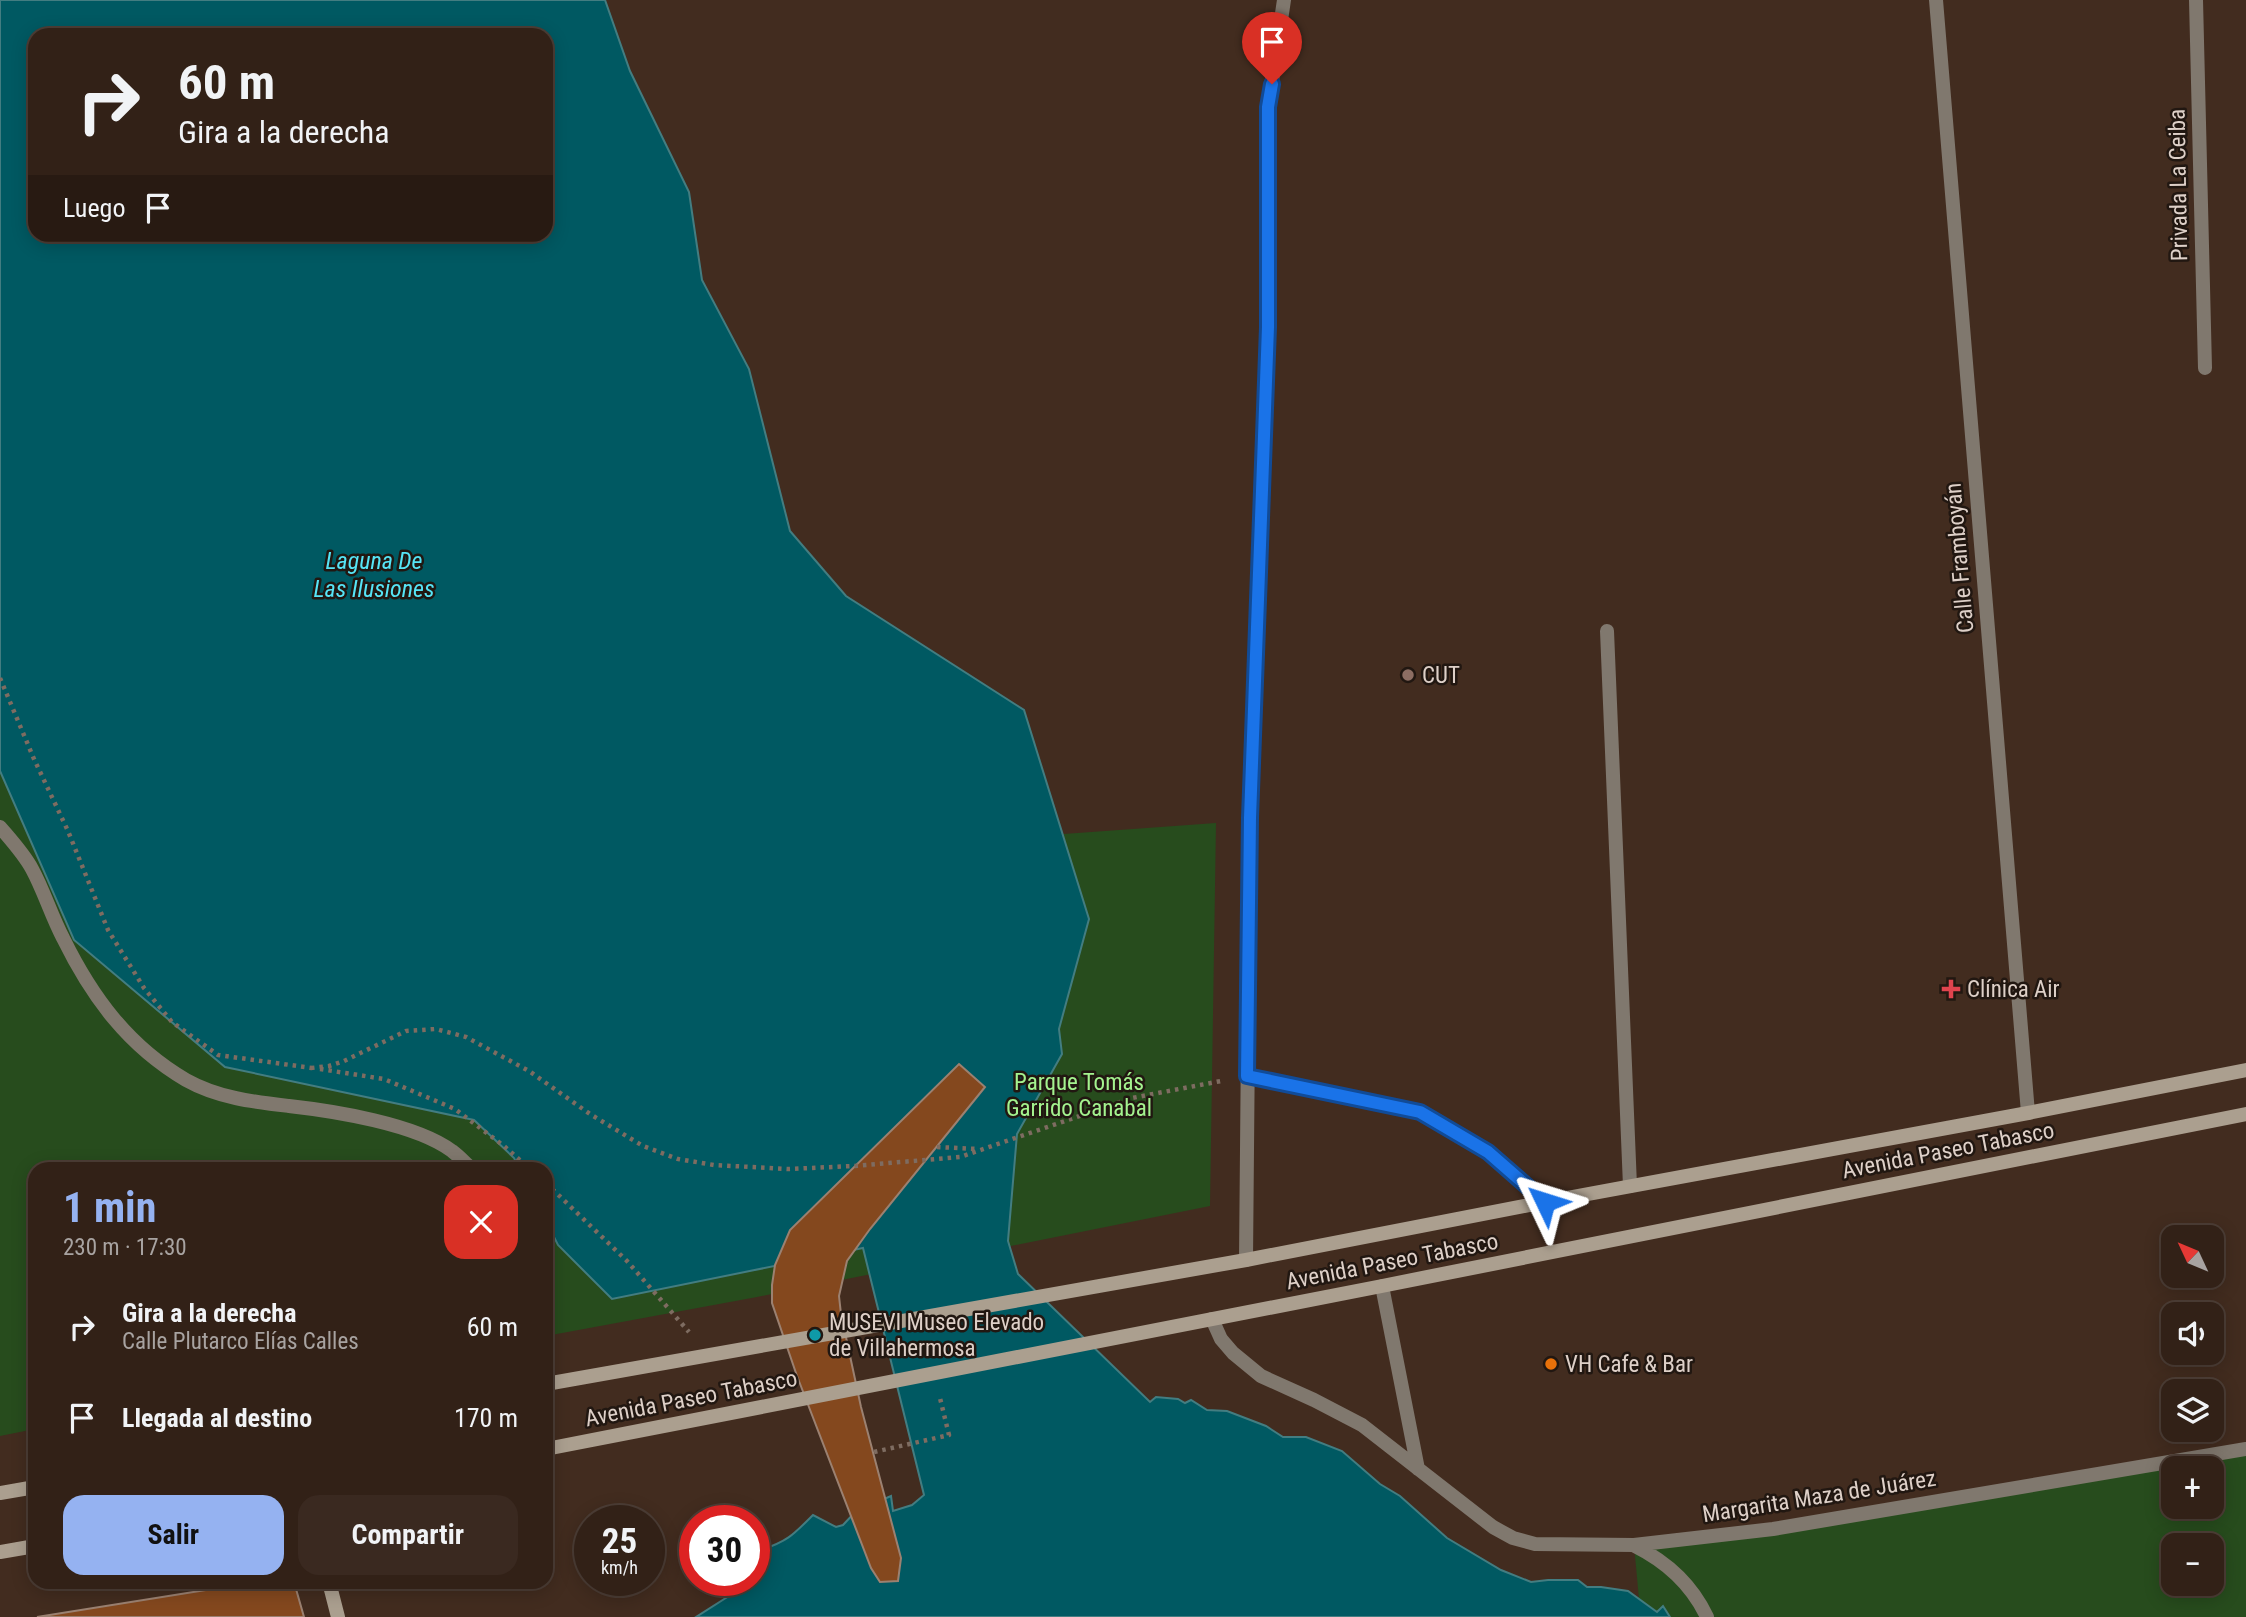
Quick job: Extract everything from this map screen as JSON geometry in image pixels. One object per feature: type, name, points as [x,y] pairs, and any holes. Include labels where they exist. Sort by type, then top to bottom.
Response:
[{"type":"main road","name":"Avenida Paseo Tabasco","points":[[553,1383],[1246,1259],[2246,1070]]},
{"type":"main road","name":"Avenida Paseo Tabasco","points":[[553,1448],[1212,1320],[2246,1114]]},
{"type":"main road","points":[[0,1493],[28,1488]]},
{"type":"main road","points":[[0,1552],[28,1546]]},
{"type":"main road","points":[[331,1589],[338,1617]]},
{"type":"street","points":[[1246,1259],[1250,818],[1268,327],[1268,107],[1284,0]]},
{"type":"street","name":"Calle Framboyán","points":[[1936,0],[2028,1113]]},
{"type":"street","name":"Privada La Ceiba","points":[[2196,0],[2205,368]]},
{"type":"street","points":[[1608,631],[1630,1186]]},
{"type":"street","points":[[0,827],[32,867],[63,938],[87,983],[116,1023],[148,1054],[187,1081],[216,1094],[246,1101],[323,1110],[411,1130],[451,1150],[464,1162]]},
{"type":"street","points":[[1247,1076],[1420,1112],[1488,1152],[1545,1202]]},
{"type":"street","points":[[1382,1286],[1418,1469]]},
{"type":"street","name":"Margarita Maza de Juárez","points":[[1212,1320],[1221,1339],[1233,1353],[1261,1376],[1362,1425],[1493,1527],[1513,1538],[1535,1544],[1634,1545],[1773,1529],[2246,1449]]},
{"type":"street","points":[[1634,1545],[1668,1566],[1686,1583],[1707,1617]]},
{"type":"path","points":[[0,678],[68,831],[108,930],[144,988],[172,1022],[218,1055],[311,1068],[329,1066],[357,1056],[406,1031],[436,1029],[466,1037],[519,1065],[590,1114],[643,1146],[678,1159],[714,1165],[788,1169],[960,1157],[1132,1098],[1247,1076]]},
{"type":"path","points":[[937,1147],[982,1149]]},
{"type":"path","points":[[553,1190],[627,1261],[708,1354]]},
{"type":"path","points":[[874,1452],[949,1435],[934,1374]]},
{"type":"green space","name":"Parque Tomás Garrido Canabal","points":[[0,573],[1036,836],[1216,823],[1210,1206],[757,1297],[553,1335],[553,1162],[28,1162],[28,1430],[0,1436]]},
{"type":"green space","points":[[2246,1449],[2246,1617],[1659,1617],[1639,1599],[1634,1545],[2161,1462],[2161,1519],[2224,1519],[2224,1456],[2201,1456]]},
{"type":"water","name":"Laguna De Las Ilusiones","points":[[0,0],[605,0],[630,71],[689,192],[702,280],[749,369],[790,531],[846,596],[1024,710],[1089,919],[1059,1029],[1062,1054],[1017,1134],[1008,1241],[1018,1274],[1150,1402],[1156,1397],[1178,1399],[1185,1403],[1191,1400],[1207,1410],[1227,1411],[1266,1426],[1283,1437],[1306,1437],[1342,1451],[1380,1484],[1400,1496],[1447,1538],[1501,1570],[1531,1582],[1578,1580],[1587,1587],[1628,1591],[1657,1612],[1663,1606],[1670,1617],[696,1617],[729,1596],[770,1596],[770,1547],[790,1537],[813,1515],[836,1527],[843,1525],[856,1511],[891,1496],[893,1511],[912,1505],[924,1495],[863,1248],[612,1299],[558,1245],[553,1235],[553,1162],[516,1162],[474,1120],[225,1067],[74,940],[0,771]]},
{"type":"building","name":"MUSEVI Museo Elevado de Villahermosa","points":[[959,1064],[985,1087],[847,1261],[839,1296],[861,1407],[901,1558],[898,1581],[880,1582],[871,1568],[797,1376],[772,1303],[775,1265],[790,1230]]},
{"type":"building","points":[[212,1589],[296,1589],[304,1617],[37,1617]]},
{"type":"place","name":"CUT","points":[[1408,675]]},
{"type":"place","name":"Clínica Air","points":[[1951,989]]},
{"type":"place","name":"MUSEVI Museo Elevado de Villahermosa","points":[[815,1335]]},
{"type":"place","name":"VH Cafe & Bar","points":[[1551,1364]]},
{"type":"route","points":[[1272,84],[1268,107],[1268,327],[1250,818],[1247,1076],[1420,1112],[1488,1152],[1545,1202]]}]
